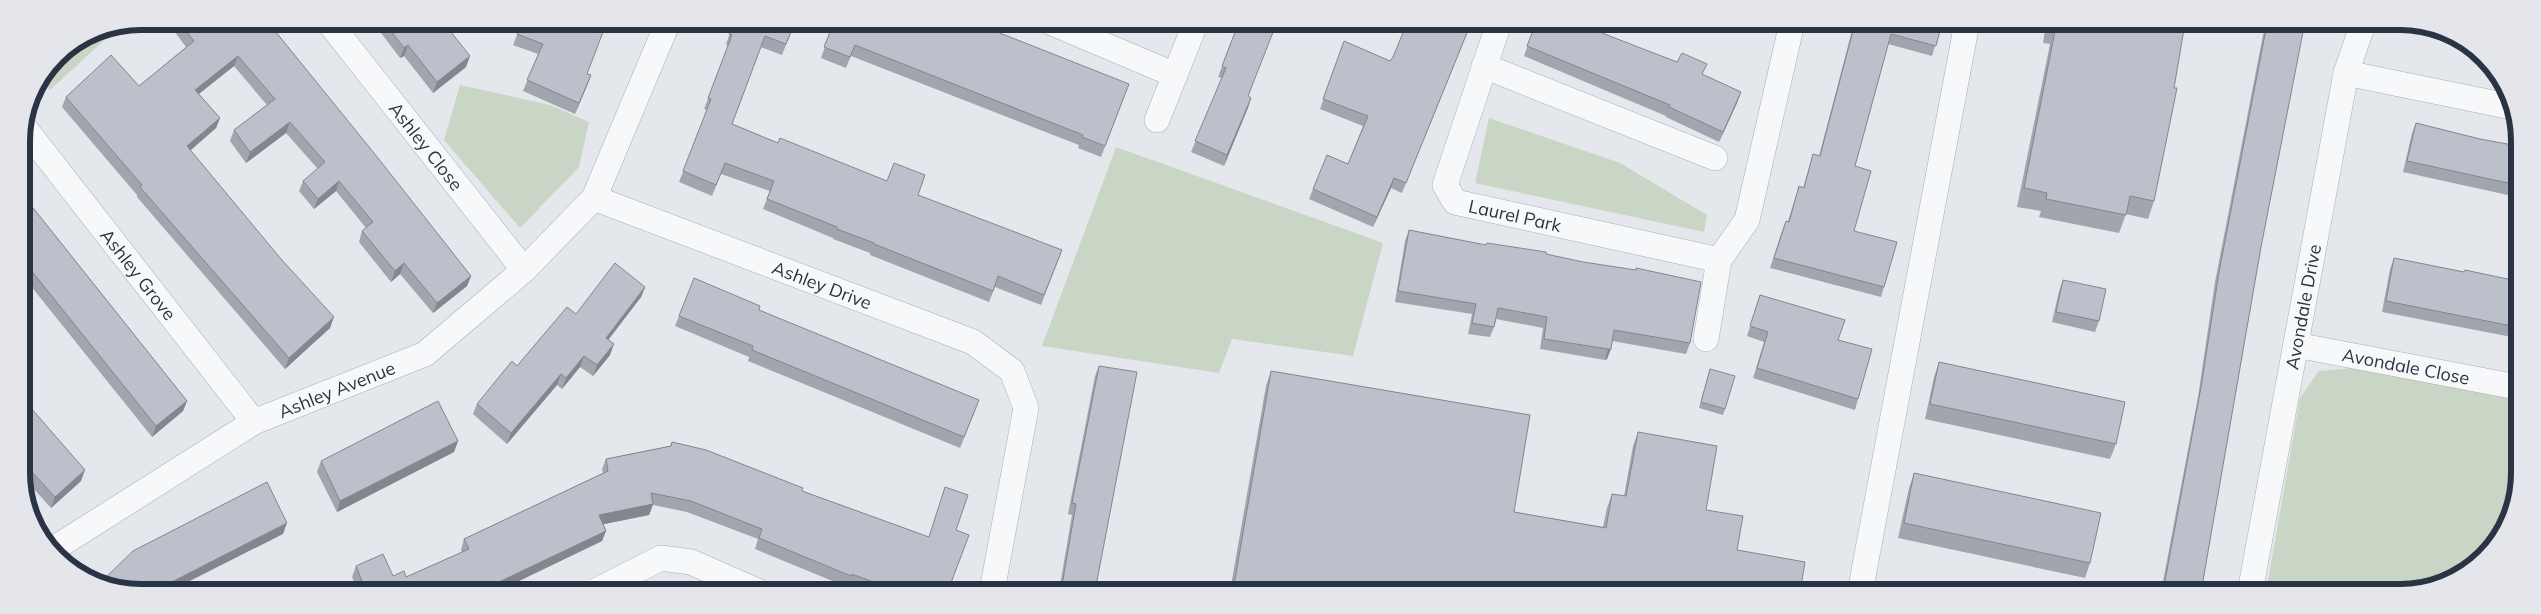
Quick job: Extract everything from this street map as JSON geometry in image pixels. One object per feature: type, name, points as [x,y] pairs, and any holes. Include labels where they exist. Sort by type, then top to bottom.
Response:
[{"type":"street","name":"Ashley Close","points":[[334,30],[524,270]]},
{"type":"street","points":[[594,198],[665,30]]},
{"type":"street","points":[[1069,30],[1175,75]]},
{"type":"street","points":[[1157,120],[1193,30]]},
{"type":"street","name":"Laurel Park","points":[[1496,30],[1445,185],[1455,202],[1719,260]]},
{"type":"street","points":[[1706,339],[1719,260],[1747,220],[1790,30]]},
{"type":"street","points":[[1862,584],[1966,30]]},
{"type":"street","name":"Avondale Drive","points":[[2251,584],[2346,73],[2361,30]]},
{"type":"street","points":[[1484,66],[1715,158]]},
{"type":"street","points":[[2346,73],[2505,106]]},
{"type":"street","name":"Ashley Grove","points":[[30,135],[254,422]]},
{"type":"street","name":"Ashley Avenue","points":[[58,547],[254,422],[425,354],[524,270],[594,198]]},
{"type":"street","name":"Ashley Drive","points":[[594,198],[974,342],[1012,371],[1026,408],[993,584]]},
{"type":"street","name":"Avondale Close","points":[[2296,345],[2511,386]]},
{"type":"street","points":[[610,584],[661,558],[691,562],[741,584]]},
{"type":"green space","points":[[111,34],[50,90],[46,84],[68,57],[98,38]]},
{"type":"green space","points":[[460,85],[550,105],[589,122],[579,167],[520,228],[444,140]]},
{"type":"green space","points":[[1489,118],[1620,163],[1707,215],[1704,232],[1475,183]]},
{"type":"green space","points":[[1116,147],[1383,243],[1353,356],[1232,339],[1219,373],[1042,346]]},
{"type":"green space","points":[[2353,368],[2511,399],[2511,473],[2509,495],[2503,516],[2496,529],[2484,546],[2473,557],[2443,576],[2407,584],[2267,584],[2300,398],[2319,371]]},
{"type":"building","points":[[185,30],[274,30],[471,276],[437,303],[404,263],[395,271],[362,231],[373,222],[339,181],[318,199],[303,181],[325,162],[290,122],[250,152],[234,130],[275,99],[238,56],[195,90],[220,118],[187,146],[281,259],[334,317],[289,358],[140,187],[142,185],[66,97],[111,55],[139,86],[194,41]]},
{"type":"building","points":[[390,30],[449,30],[470,56],[437,82],[408,45],[404,48]]},
{"type":"building","points":[[519,30],[598,30],[603,32],[587,74],[591,75],[579,103],[527,80],[543,44],[517,34]]},
{"type":"building","points":[[731,30],[792,30],[786,44],[765,36],[732,124],[778,143],[780,138],[887,181],[894,163],[925,175],[918,195],[1062,250],[1044,295],[998,276],[993,291],[837,229],[837,227],[767,199],[774,181],[725,163],[716,185],[683,171],[711,99],[708,98],[732,35],[729,34]]},
{"type":"building","points":[[831,30],[992,30],[1129,84],[1105,146],[1082,137],[1083,135],[855,45],[850,57],[824,47]]},
{"type":"building","points":[[1236,30],[1274,30],[1248,96],[1251,98],[1227,155],[1195,141],[1226,68],[1222,66]]},
{"type":"building","points":[[1404,30],[1468,30],[1406,183],[1394,178],[1377,217],[1313,189],[1327,155],[1348,164],[1368,116],[1323,99],[1344,41],[1390,61]]},
{"type":"building","points":[[1533,30],[1594,30],[1677,62],[1682,53],[1707,64],[1702,74],[1741,92],[1723,132],[1669,107],[1670,105],[1527,46]]},
{"type":"building","points":[[1853,30],[1940,30],[1936,46],[1891,34],[1855,166],[1871,171],[1854,231],[1897,242],[1884,287],[1774,258],[1786,221],[1789,222],[1799,186],[1804,188],[1813,154],[1820,156]]},
{"type":"building","points":[[2055,30],[2184,30],[2174,88],[2177,88],[2154,201],[2130,196],[2126,215],[2046,199],[2047,193],[2024,188]]},
{"type":"building","points":[[2266,30],[2294,30],[2303,32],[2261,247],[2202,584],[2164,584],[2201,387],[2219,272]]},
{"type":"building","points":[[2416,123],[2511,145],[2511,184],[2407,161]]},
{"type":"building","points":[[30,204],[187,401],[156,426],[30,269]]},
{"type":"building","points":[[1409,230],[1486,245],[1487,243],[1546,252],[1546,254],[1583,262],[1636,270],[1636,268],[1701,282],[1690,343],[1614,330],[1611,349],[1544,339],[1547,317],[1498,308],[1494,327],[1472,323],[1476,304],[1398,291]]},
{"type":"building","points":[[2394,258],[2464,272],[2465,270],[2511,280],[2511,326],[2386,301]]},
{"type":"building","points":[[615,263],[645,287],[606,338],[614,344],[597,365],[584,356],[566,378],[561,374],[511,433],[477,404],[512,361],[517,366],[567,307],[576,314]]},
{"type":"building","points":[[694,278],[760,306],[759,310],[979,400],[964,437],[752,350],[753,346],[679,316]]},
{"type":"building","points":[[2063,280],[2106,289],[2099,321],[2056,312]]},
{"type":"building","points":[[1760,295],[1845,320],[1838,340],[1872,349],[1858,399],[1757,368],[1768,332],[1750,326]]},
{"type":"building","points":[[1939,362],[2125,402],[2116,444],[1930,404]]},
{"type":"building","points":[[1099,366],[1137,372],[1096,584],[1062,584],[1076,504],[1072,503]]},
{"type":"building","points":[[1710,369],[1735,376],[1725,409],[1701,402]]},
{"type":"building","points":[[1271,371],[1530,415],[1514,512],[1606,528],[1612,494],[1626,496],[1638,432],[1717,446],[1706,510],[1743,516],[1737,550],[1805,562],[1801,584],[1234,584]]},
{"type":"building","points":[[438,401],[458,441],[340,501],[321,461]]},
{"type":"building","points":[[30,407],[85,470],[55,497],[30,470]]},
{"type":"building","points":[[672,442],[706,450],[803,488],[802,491],[929,537],[945,487],[968,495],[956,530],[969,535],[951,584],[878,584],[852,574],[851,576],[759,538],[762,529],[691,501],[651,493],[653,504],[599,515],[606,531],[495,584],[356,584],[362,581],[356,566],[383,554],[393,576],[404,571],[406,577],[469,549],[464,539],[608,471],[606,459],[671,446]]},
{"type":"building","points":[[1914,473],[2101,513],[2090,563],[1904,523]]},
{"type":"building","points":[[267,482],[287,523],[168,584],[134,584],[105,578],[133,551]]}]
